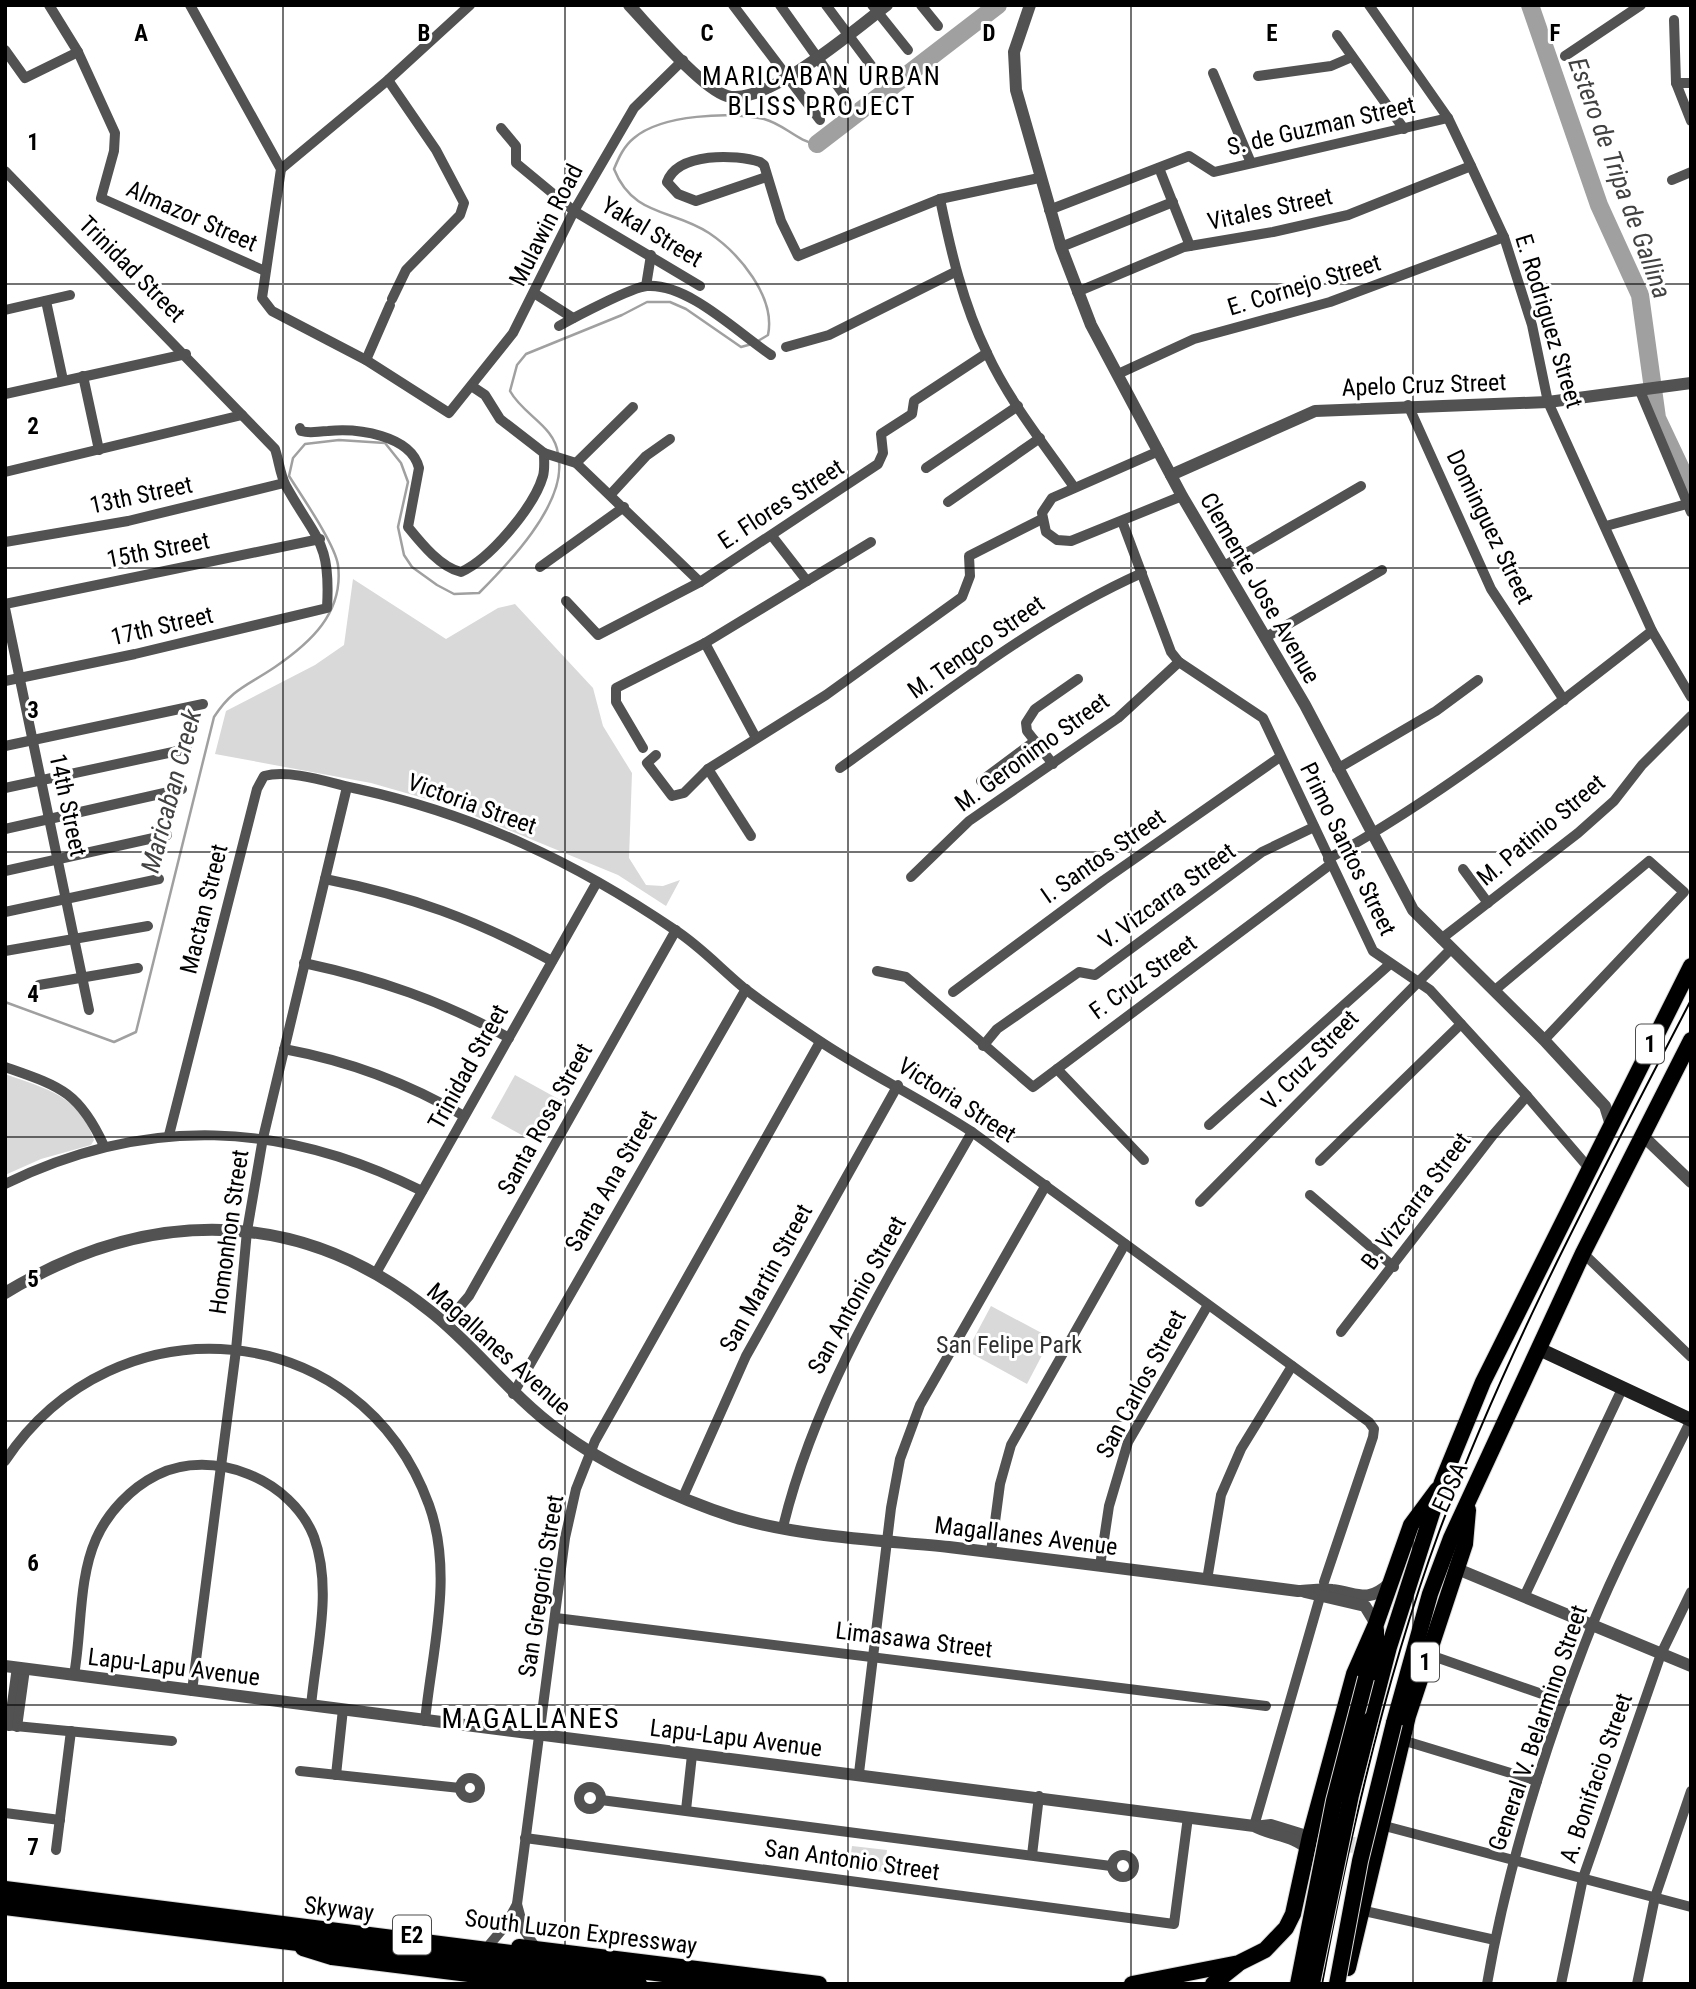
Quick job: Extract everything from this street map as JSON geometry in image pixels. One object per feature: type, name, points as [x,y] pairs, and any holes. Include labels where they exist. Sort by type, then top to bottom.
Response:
[{"type":"highway","name":"EDSA","points":[[1312,1984],[1351,1795],[1370,1720],[1389,1647],[1430,1527],[1442,1482],[1483,1382],[1610,1122],[1691,966]]},
{"type":"highway","name":"EDSA","points":[[1336,1984],[1360,1861],[1394,1723],[1430,1594],[1469,1500],[1583,1253],[1691,1040]]},
{"type":"highway","name":"EDSA","points":[[1390,1583],[1411,1525],[1442,1482]]},
{"type":"highway","name":"1","points":[[1344,1984],[1371,1853],[1381,1825],[1402,1740],[1427,1654],[1465,1544],[1469,1500]]},
{"type":"highway","name":"1","points":[[1239,1963],[1265,1950],[1286,1928],[1293,1914],[1354,1674],[1390,1583]]},
{"type":"highway","name":"1","points":[[1298,1984],[1334,1801],[1376,1648],[1376,1624]]},
{"type":"highway","name":"South Luzon Expressway","points":[[5,1883],[819,1984]]},
{"type":"highway","name":"Skyway","points":[[5,1890],[750,1984]]},
{"type":"highway","name":"South Luzon Expressway","points":[[5,1907],[628,1984]]},
{"type":"highway","name":"Skyway","points":[[5,1907],[638,1984]]},
{"type":"highway","points":[[284,1942],[332,1957],[548,1984]]},
{"type":"highway","points":[[1133,1984],[1239,1963]]},
{"type":"highway","points":[[1213,1984],[1239,1963]]},
{"type":"main road","points":[[1539,1349],[1691,1420]]},
{"type":"street","name":"Almazor Street","points":[[49,5],[78,52],[115,133],[114,151],[102,198],[265,271]]},
{"type":"street","points":[[190,5],[281,169],[262,298],[272,311],[366,360],[406,270],[460,215],[464,203],[432,142],[388,80]]},
{"type":"street","points":[[281,169],[388,80],[470,5]]},
{"type":"street","points":[[629,5],[706,83],[726,96],[747,95],[786,79],[847,36],[878,8],[908,50]]},
{"type":"street","points":[[733,5],[786,79],[820,120]]},
{"type":"street","points":[[780,5],[849,102]]},
{"type":"street","points":[[826,5],[879,76]]},
{"type":"street","points":[[921,5],[938,26]]},
{"type":"street","name":"Clemente Jose Avenue","points":[[1030,5],[1014,52],[1016,90],[1049,210],[1091,326],[1182,496],[1266,637],[1413,910],[1544,1040],[1605,1106],[1610,1122]]},
{"type":"street","name":"E. Rodriguez Street","points":[[1369,5],[1448,118],[1471,166],[1504,237],[1532,325],[1548,402],[1652,631],[1691,697]]},
{"type":"street","points":[[1564,56],[1641,5]]},
{"type":"street","points":[[1674,20],[1676,83],[1691,121]]},
{"type":"street","points":[[1337,35],[1404,130]]},
{"type":"street","points":[[5,50],[25,78],[78,52]]},
{"type":"street","points":[[1258,76],[1331,66],[1352,57]]},
{"type":"street","name":"Mulawin Road","points":[[366,360],[449,413],[473,387],[511,336],[574,211],[634,108],[682,60]]},
{"type":"street","points":[[1213,73],[1251,163]]},
{"type":"street","points":[[1676,83],[1691,83]]},
{"type":"street","name":"S. de Guzman Street","points":[[1049,210],[1189,156],[1214,172],[1448,118]]},
{"type":"street","name":"Yakal Street","points":[[501,128],[517,149],[516,163],[574,211],[701,285]]},
{"type":"street","points":[[766,177],[696,201],[678,194],[667,182],[680,167],[699,160],[758,160],[764,165],[781,221],[798,256],[940,199],[1039,178]]},
{"type":"street","name":"Vitales Street","points":[[1077,292],[1190,246],[1273,232],[1348,215],[1471,166]]},
{"type":"street","points":[[1159,168],[1190,246]]},
{"type":"street","name":"Trinidad Street","points":[[5,171],[186,354],[275,449],[284,483],[320,539],[329,571],[327,608]]},
{"type":"street","points":[[1672,180],[1691,173]]},
{"type":"street","points":[[940,199],[955,272],[987,353],[1018,406],[1074,487]]},
{"type":"street","points":[[1061,247],[1173,202]]},
{"type":"street","name":"E. Cornejo Street","points":[[1118,374],[1194,340],[1330,302],[1504,237]]},
{"type":"street","points":[[646,286],[651,255]]},
{"type":"street","points":[[786,347],[829,335],[955,272]]},
{"type":"street","points":[[559,326],[646,286],[690,297],[772,355]]},
{"type":"street","points":[[534,293],[573,318]]},
{"type":"street","points":[[5,310],[70,295]]},
{"type":"street","points":[[46,301],[64,380]]},
{"type":"street","name":"E. Flores Street","points":[[566,601],[598,635],[700,582],[878,464],[883,453],[881,434],[912,414],[914,401],[987,353]]},
{"type":"street","points":[[5,394],[186,354]]},
{"type":"street","points":[[83,376],[99,450]]},
{"type":"street","name":"Apelo Cruz Street","points":[[1171,475],[1298,416],[1334,408],[1548,402],[1691,383]]},
{"type":"street","points":[[473,387],[485,395],[500,419],[546,453],[576,463],[700,582]]},
{"type":"street","points":[[1606,526],[1689,508],[1644,390]]},
{"type":"street","name":"Dominguez Street","points":[[1408,405],[1491,589],[1564,700]]},
{"type":"street","points":[[926,468],[1018,406]]},
{"type":"street","points":[[576,463],[633,407]]},
{"type":"street","points":[[5,472],[242,415]]},
{"type":"street","points":[[300,428],[301,431],[314,435],[328,430],[385,436],[407,448],[419,468],[408,527],[420,542],[453,570],[460,572],[486,554],[531,501],[544,473],[546,453]]},
{"type":"street","points":[[948,502],[1040,438]]},
{"type":"street","points":[[611,494],[646,456],[670,439]]},
{"type":"street","points":[[1159,451],[1052,498],[1044,508],[1041,519],[1046,532],[1064,542],[1182,496]]},
{"type":"street","name":"13th Street","points":[[5,541],[118,523],[284,483]]},
{"type":"street","points":[[1224,566],[1361,486]]},
{"type":"street","points":[[540,567],[624,508]]},
{"type":"street","points":[[656,755],[647,763],[676,798],[708,769],[826,695],[962,597],[970,576],[969,556],[1041,519]]},
{"type":"street","points":[[1122,521],[1171,652],[1179,662]]},
{"type":"street","points":[[772,536],[807,581]]},
{"type":"street","name":"15th Street","points":[[5,606],[320,539]]},
{"type":"street","points":[[643,748],[616,702],[616,688],[705,643],[871,542]]},
{"type":"street","points":[[1266,637],[1382,570]]},
{"type":"street","name":"M. Tengco Street","points":[[840,768],[1040,626],[1090,596],[1142,573]]},
{"type":"street","name":"14th Street","points":[[5,606],[89,1010]]},
{"type":"street","name":"17th Street","points":[[5,681],[135,654],[327,608]]},
{"type":"street","name":"F. Cruz Street","points":[[983,1046],[1031,1087],[1329,861],[1450,784],[1652,631]]},
{"type":"street","points":[[705,643],[756,738]]},
{"type":"street","name":"Primo Santos Street","points":[[1179,662],[1258,712],[1373,951],[1430,990],[1588,1167]]},
{"type":"street","name":"M. Geronimo Street","points":[[911,877],[969,821],[1118,718],[1179,662]]},
{"type":"street","points":[[1053,764],[1027,731],[1030,713],[1078,679]]},
{"type":"street","points":[[1337,769],[1436,711],[1478,680]]},
{"type":"street","points":[[5,746],[203,704]]},
{"type":"street","name":"M. Patinio Street","points":[[1441,939],[1614,801],[1642,765],[1691,716]]},
{"type":"street","points":[[981,781],[1035,741]]},
{"type":"street","points":[[5,788],[187,749]]},
{"type":"street","name":"I. Santos Street","points":[[953,992],[1104,880],[1280,757]]},
{"type":"street","points":[[708,769],[751,836]]},
{"type":"street","name":"Mactan Street","points":[[169,1135],[259,782],[271,774],[347,787]]},
{"type":"street","name":"Homonhon Street","points":[[192,1690],[236,1350],[247,1231],[263,1138],[347,787]]},
{"type":"street","name":"Victoria Street","points":[[347,787],[404,800],[514,837],[597,882],[676,930],[746,989],[820,1042],[898,1085],[972,1132],[1374,1429],[1322,1590],[1254,1826]]},
{"type":"street","points":[[5,829],[182,789]]},
{"type":"street","name":"V. Vizcarra Street","points":[[983,1046],[998,1029],[1079,972],[1095,975],[1262,852],[1314,827]]},
{"type":"street","points":[[5,871],[167,835]]},
{"type":"street","points":[[1494,990],[1649,862],[1684,892],[1544,1040]]},
{"type":"street","points":[[1463,869],[1488,903]]},
{"type":"street","points":[[5,912],[159,879]]},
{"type":"street","points":[[325,879],[424,902],[497,932],[552,961]]},
{"type":"street","name":"Trinidad Street","points":[[376,1273],[597,882]]},
{"type":"street","points":[[5,951],[148,926]]},
{"type":"street","name":"Santa Rosa Street","points":[[446,1324],[469,1296],[676,930]]},
{"type":"street","name":"V. Cruz Street","points":[[1200,1202],[1416,981],[1451,949]]},
{"type":"street","points":[[304,963],[361,975],[415,993],[461,1011],[509,1038]]},
{"type":"street","points":[[1209,1125],[1390,964]]},
{"type":"street","points":[[38,985],[138,968]]},
{"type":"street","points":[[877,971],[906,977],[983,1046]]},
{"type":"street","name":"Santa Ana Street","points":[[513,1394],[746,989]]},
{"type":"street","points":[[1320,1161],[1461,1024]]},
{"type":"street","name":"San Gregorio Street","points":[[536,1948],[524,1930],[517,1904],[569,1516],[589,1453],[820,1042]]},
{"type":"street","points":[[284,1049],[339,1061],[386,1077],[426,1094],[464,1116]]},
{"type":"street","points":[[5,1067],[57,1085],[77,1100],[93,1123],[104,1146]]},
{"type":"street","points":[[1057,1069],[1144,1160]]},
{"type":"street","name":"San Martin Street","points":[[682,1497],[746,1356],[898,1085]]},
{"type":"street","name":"B. Vizcarra Street","points":[[1340,1332],[1394,1267],[1493,1135],[1527,1096]]},
{"type":"street","name":"San Antonio Street","points":[[783,1527],[798,1466],[831,1385],[972,1132]]},
{"type":"street","points":[[5,1184],[47,1165],[104,1146],[169,1135],[214,1133],[263,1138],[321,1150],[379,1169],[422,1191]]},
{"type":"street","points":[[1642,1135],[1691,1182]]},
{"type":"street","points":[[859,1773],[886,1540],[900,1459],[919,1405],[1046,1185]]},
{"type":"street","points":[[1310,1195],[1394,1267]]},
{"type":"street","name":"Magallanes Avenue","points":[[5,1293],[45,1269],[86,1252],[139,1237],[217,1229],[247,1231],[343,1255],[376,1273],[446,1324],[513,1394],[589,1453],[682,1497],[732,1516],[783,1527],[1304,1591],[1322,1590],[1368,1597],[1379,1594],[1390,1583]]},
{"type":"street","points":[[991,1552],[1000,1484],[1011,1445],[1125,1244]]},
{"type":"street","points":[[1583,1253],[1691,1357]]},
{"type":"street","name":"San Carlos Street","points":[[1100,1566],[1109,1506],[1128,1442],[1208,1305]]},
{"type":"street","points":[[5,1461],[50,1407],[101,1373],[159,1353],[190,1349],[236,1350],[301,1368],[349,1396],[390,1437],[422,1489],[438,1536],[441,1562],[425,1721]]},
{"type":"street","points":[[1208,1580],[1221,1495],[1241,1449],[1292,1366]]},
{"type":"street","points":[[1524,1597],[1623,1387]]},
{"type":"street","name":"General V. Belarmino Street","points":[[1487,1984],[1514,1859],[1537,1781],[1565,1702],[1593,1625],[1691,1420]]},
{"type":"street","points":[[74,1675],[87,1570],[96,1540],[111,1513],[133,1491],[159,1474],[190,1467],[220,1466],[247,1473],[275,1488],[294,1505],[313,1534],[321,1560],[323,1590],[311,1706]]},
{"type":"street","points":[[1455,1568],[1691,1666]]},
{"type":"street","name":"Magallanes Avenue","points":[[1322,1590],[1365,1606],[1376,1624]]},
{"type":"street","name":"A. Bonifacio Street","points":[[1561,1984],[1583,1878],[1661,1654],[1691,1592]]},
{"type":"street","name":"Limasawa Street","points":[[556,1618],[1266,1706]]},
{"type":"street","points":[[1427,1654],[1565,1702]]},
{"type":"street","points":[[16,1667],[10,1726],[172,1741]]},
{"type":"street","name":"Lapu-Lapu Avenue","points":[[16,1667],[1188,1816],[1254,1826],[1268,1834],[1298,1842],[1311,1842]]},
{"type":"street","points":[[336,1775],[343,1709]]},
{"type":"street","points":[[56,1850],[71,1731]]},
{"type":"street","points":[[1402,1740],[1537,1781]]},
{"type":"street","points":[[686,1810],[692,1755]]},
{"type":"street","points":[[300,1771],[460,1788]]},
{"type":"street","points":[[1637,1984],[1655,1897],[1691,1791]]},
{"type":"street","points":[[1032,1855],[1039,1796]]},
{"type":"street","points":[[601,1800],[1111,1866]]},
{"type":"street","points":[[5,1813],[60,1821]]},
{"type":"street","name":"San Antonio Street","points":[[525,1838],[1174,1924],[1188,1816]]},
{"type":"street","points":[[1381,1825],[1691,1907]]},
{"type":"street","name":"San Gregorio Street","points":[[490,1944],[517,1904]]},
{"type":"street","points":[[1360,1910],[1495,1940]]},
{"type":"green space","points":[[353,579],[446,639],[498,608],[515,604],[593,688],[603,726],[632,773],[629,858],[646,885],[663,886],[680,880],[666,906],[618,875],[448,805],[371,783],[215,754],[226,711],[315,665],[344,645]]},
{"type":"green space","points":[[5,1074],[47,1090],[70,1103],[88,1125],[94,1140],[91,1145],[41,1159],[5,1175]]},
{"type":"green space","points":[[515,1075],[562,1101],[538,1144],[491,1118]]},
{"type":"green space","name":"San Felipe Park","points":[[991,1306],[1051,1338],[1027,1384],[967,1351]]},
{"type":"green space","points":[[852,1846],[887,1850],[884,1872],[849,1868]]},
{"type":"waterway","name":"Maricaban Creek","points":[[817,144],[998,5]]},
{"type":"waterway","name":"Estero de Tripa de Gallina","points":[[1530,5],[1599,205],[1640,295],[1657,418],[1691,490]]},
{"type":"waterway","name":"Maricaban Creek","points":[[758,341],[768,335],[769,321],[761,291],[743,264],[709,233],[655,210],[632,196],[622,185],[614,169],[627,145],[646,130],[661,124],[697,117],[764,119],[817,144]]},
{"type":"waterway","name":"Maricaban Creek","points":[[558,454],[556,444],[545,428],[510,391],[517,365],[526,354],[647,302],[670,302],[686,309],[741,347],[752,344]]},
{"type":"waterway","name":"Maricaban Creek","points":[[5,1002],[114,1042],[136,1032],[214,717],[234,693],[288,658],[312,637],[322,625],[336,598],[336,556],[289,476],[293,458],[305,444],[339,440],[385,443],[401,463],[408,482],[398,527],[404,555],[412,567],[454,594],[479,593],[532,533],[553,497],[559,461]]},
{"type":"tunnel","points":[[1315,1837],[1368,1848]]},
{"type":"tram line","points":[[1322,1984],[1371,1755],[1402,1642],[1439,1532],[1494,1396],[1525,1329],[1691,1000]]},
{"type":"district","name":"MARICABAN URBAN BLISS PROJECT","points":[[822,91]]},
{"type":"district","name":"MAGALLANES","points":[[531,1718]]}]
